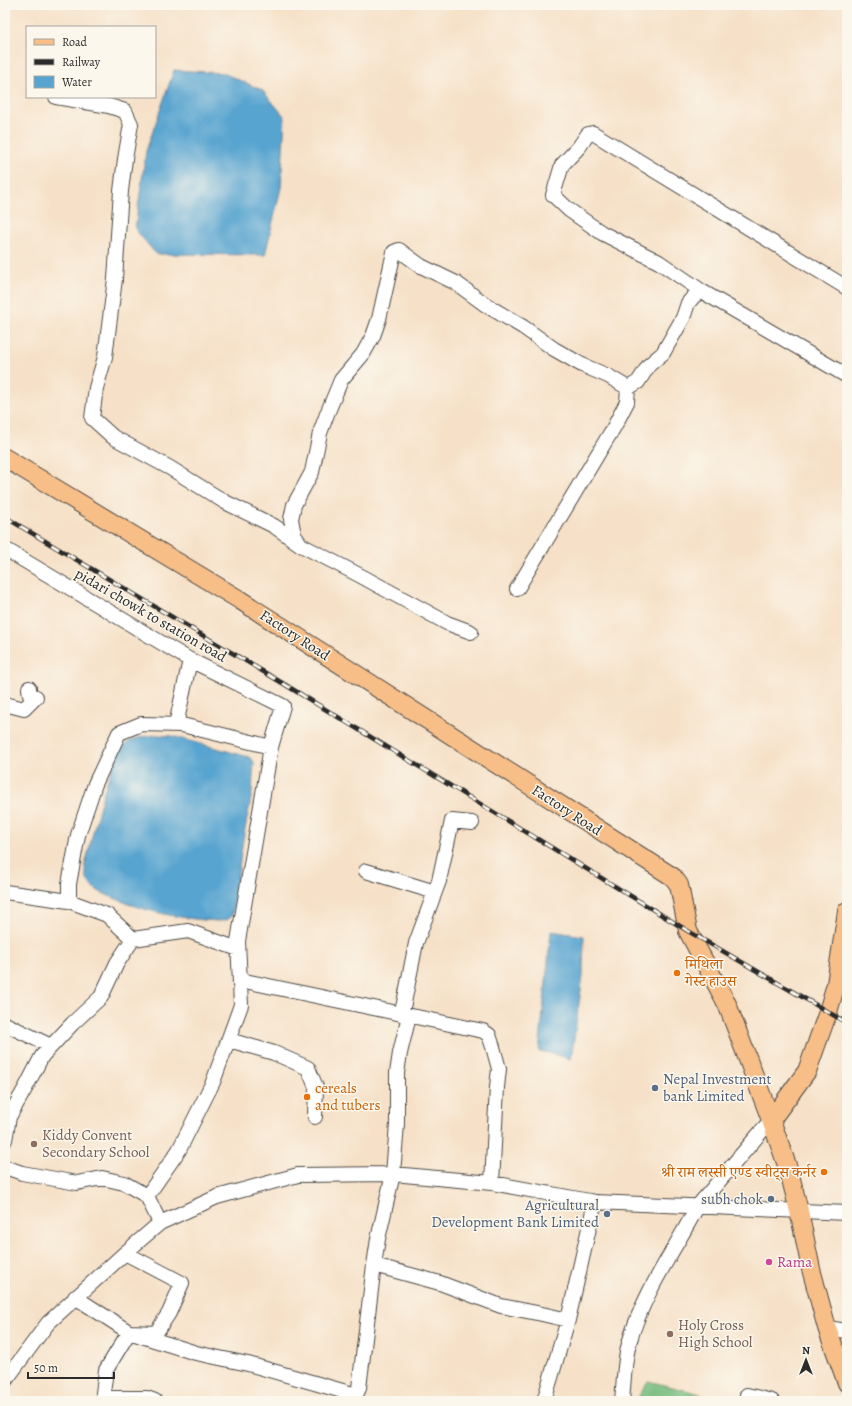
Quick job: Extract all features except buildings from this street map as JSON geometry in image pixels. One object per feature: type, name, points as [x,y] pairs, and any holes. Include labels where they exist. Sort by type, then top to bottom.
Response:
[{"type":"main road","name":"Factory Road","points":[[5,458],[240,600],[673,878],[679,885],[688,931],[727,1004],[789,1171],[811,1269],[827,1328],[847,1383]]},
{"type":"main road","points":[[771,1120],[807,1071],[826,1019],[836,984],[847,911]]},
{"type":"street","points":[[62,98],[120,109],[125,111],[131,124],[121,191],[115,280],[105,357],[96,388],[92,418],[113,437],[170,468],[225,502],[274,526],[301,545],[447,623],[471,632]]},
{"type":"street","points":[[847,288],[686,190],[627,152],[593,133],[588,134],[579,147],[562,165],[553,195],[569,210],[602,233],[659,262],[703,292],[847,376]]},
{"type":"street","points":[[301,545],[294,535],[291,519],[294,505],[312,472],[320,433],[338,387],[363,354],[373,336],[394,252],[399,250],[421,266],[456,283],[486,305],[523,327],[554,349],[582,365],[608,376],[628,388]]},
{"type":"street","points":[[628,388],[638,382],[648,366],[663,354],[683,318],[688,303],[695,295],[703,292]]},
{"type":"street","points":[[517,589],[614,426],[627,402],[628,388]]},
{"type":"street","name":"pidari chowk to station road","points":[[5,549],[190,660],[283,706],[271,747]]},
{"type":"street","points":[[176,724],[190,660]]},
{"type":"street","points":[[5,704],[24,709],[36,697],[30,695],[29,688]]},
{"type":"street","points":[[69,901],[69,884],[78,835],[95,784],[119,733],[141,724],[176,724],[211,731],[271,747],[238,941],[241,1005],[213,1082],[179,1150],[147,1196]]},
{"type":"street","points":[[75,1297],[129,1332],[196,1353],[248,1364],[353,1394],[357,1393],[359,1388],[378,1239],[393,1174],[397,1124],[398,1073],[405,1015],[404,1003],[416,943],[439,881],[452,821],[472,824]]},
{"type":"street","points":[[366,871],[434,892]]},
{"type":"street","points":[[5,892],[69,901],[107,915],[133,939]]},
{"type":"street","points":[[5,1140],[9,1117],[42,1056],[73,1023],[101,997],[117,963],[133,939],[188,931],[238,949]]},
{"type":"street","points":[[240,980],[483,1031],[488,1035],[499,1069],[492,1183]]},
{"type":"street","points":[[5,1024],[51,1046]]},
{"type":"street","points":[[229,1040],[274,1053],[308,1068],[316,1087],[315,1117]]},
{"type":"street","points":[[622,1401],[629,1341],[641,1308],[663,1265],[696,1207],[771,1120]]},
{"type":"street","points":[[5,1167],[22,1173],[77,1183],[102,1178],[124,1183],[147,1196],[160,1223]]},
{"type":"street","points":[[5,1381],[48,1324],[75,1297],[160,1223],[217,1197],[298,1175],[393,1174],[492,1183],[595,1202],[847,1213]]},
{"type":"street","points":[[544,1401],[568,1320],[595,1202]]},
{"type":"street","points":[[125,1252],[182,1283],[169,1313],[156,1333],[129,1332]]},
{"type":"street","points":[[374,1265],[440,1283],[501,1306],[568,1320]]},
{"type":"street","points":[[827,1328],[847,1331]]},
{"type":"street","points":[[129,1332],[106,1370],[103,1393],[104,1397],[147,1398],[155,1401]]},
{"type":"street","points":[[747,1395],[772,1401]]},
{"type":"green space","points":[[648,1381],[701,1394],[704,1401],[636,1401]]},
{"type":"water","points":[[174,70],[223,73],[262,90],[285,117],[281,188],[265,255],[156,254],[135,229],[146,151]]},
{"type":"water","points":[[158,735],[172,736],[249,757],[254,762],[252,793],[243,840],[232,916],[226,920],[191,919],[145,909],[99,892],[91,885],[86,877],[85,865],[101,800],[119,752],[126,744],[133,740],[141,737]]},
{"type":"water","points":[[551,931],[584,936],[583,976],[571,1059],[550,1053],[539,1052]]},
{"type":"railway","points":[[5,517],[284,684],[688,931],[847,1023]]},
{"type":"place","name":"मिथिला गेस्ट हाउस","points":[[677,973]]},
{"type":"place","name":"Nepal Investment bank Limited","points":[[655,1088]]},
{"type":"place","name":"cereals and tubers","points":[[307,1097]]},
{"type":"place","name":"Kiddy Convent Secondary School","points":[[34,1144]]},
{"type":"place","name":"श्री राम लस्सी एण्ड स्वीट्स कर्नर","points":[[824,1172]]},
{"type":"place","name":"subh chok","points":[[771,1199]]},
{"type":"place","name":"Agricultural Development Bank Limited","points":[[607,1214]]},
{"type":"place","name":"Rama","points":[[769,1262]]},
{"type":"place","name":"Holy Cross High School","points":[[670,1334]]}]
